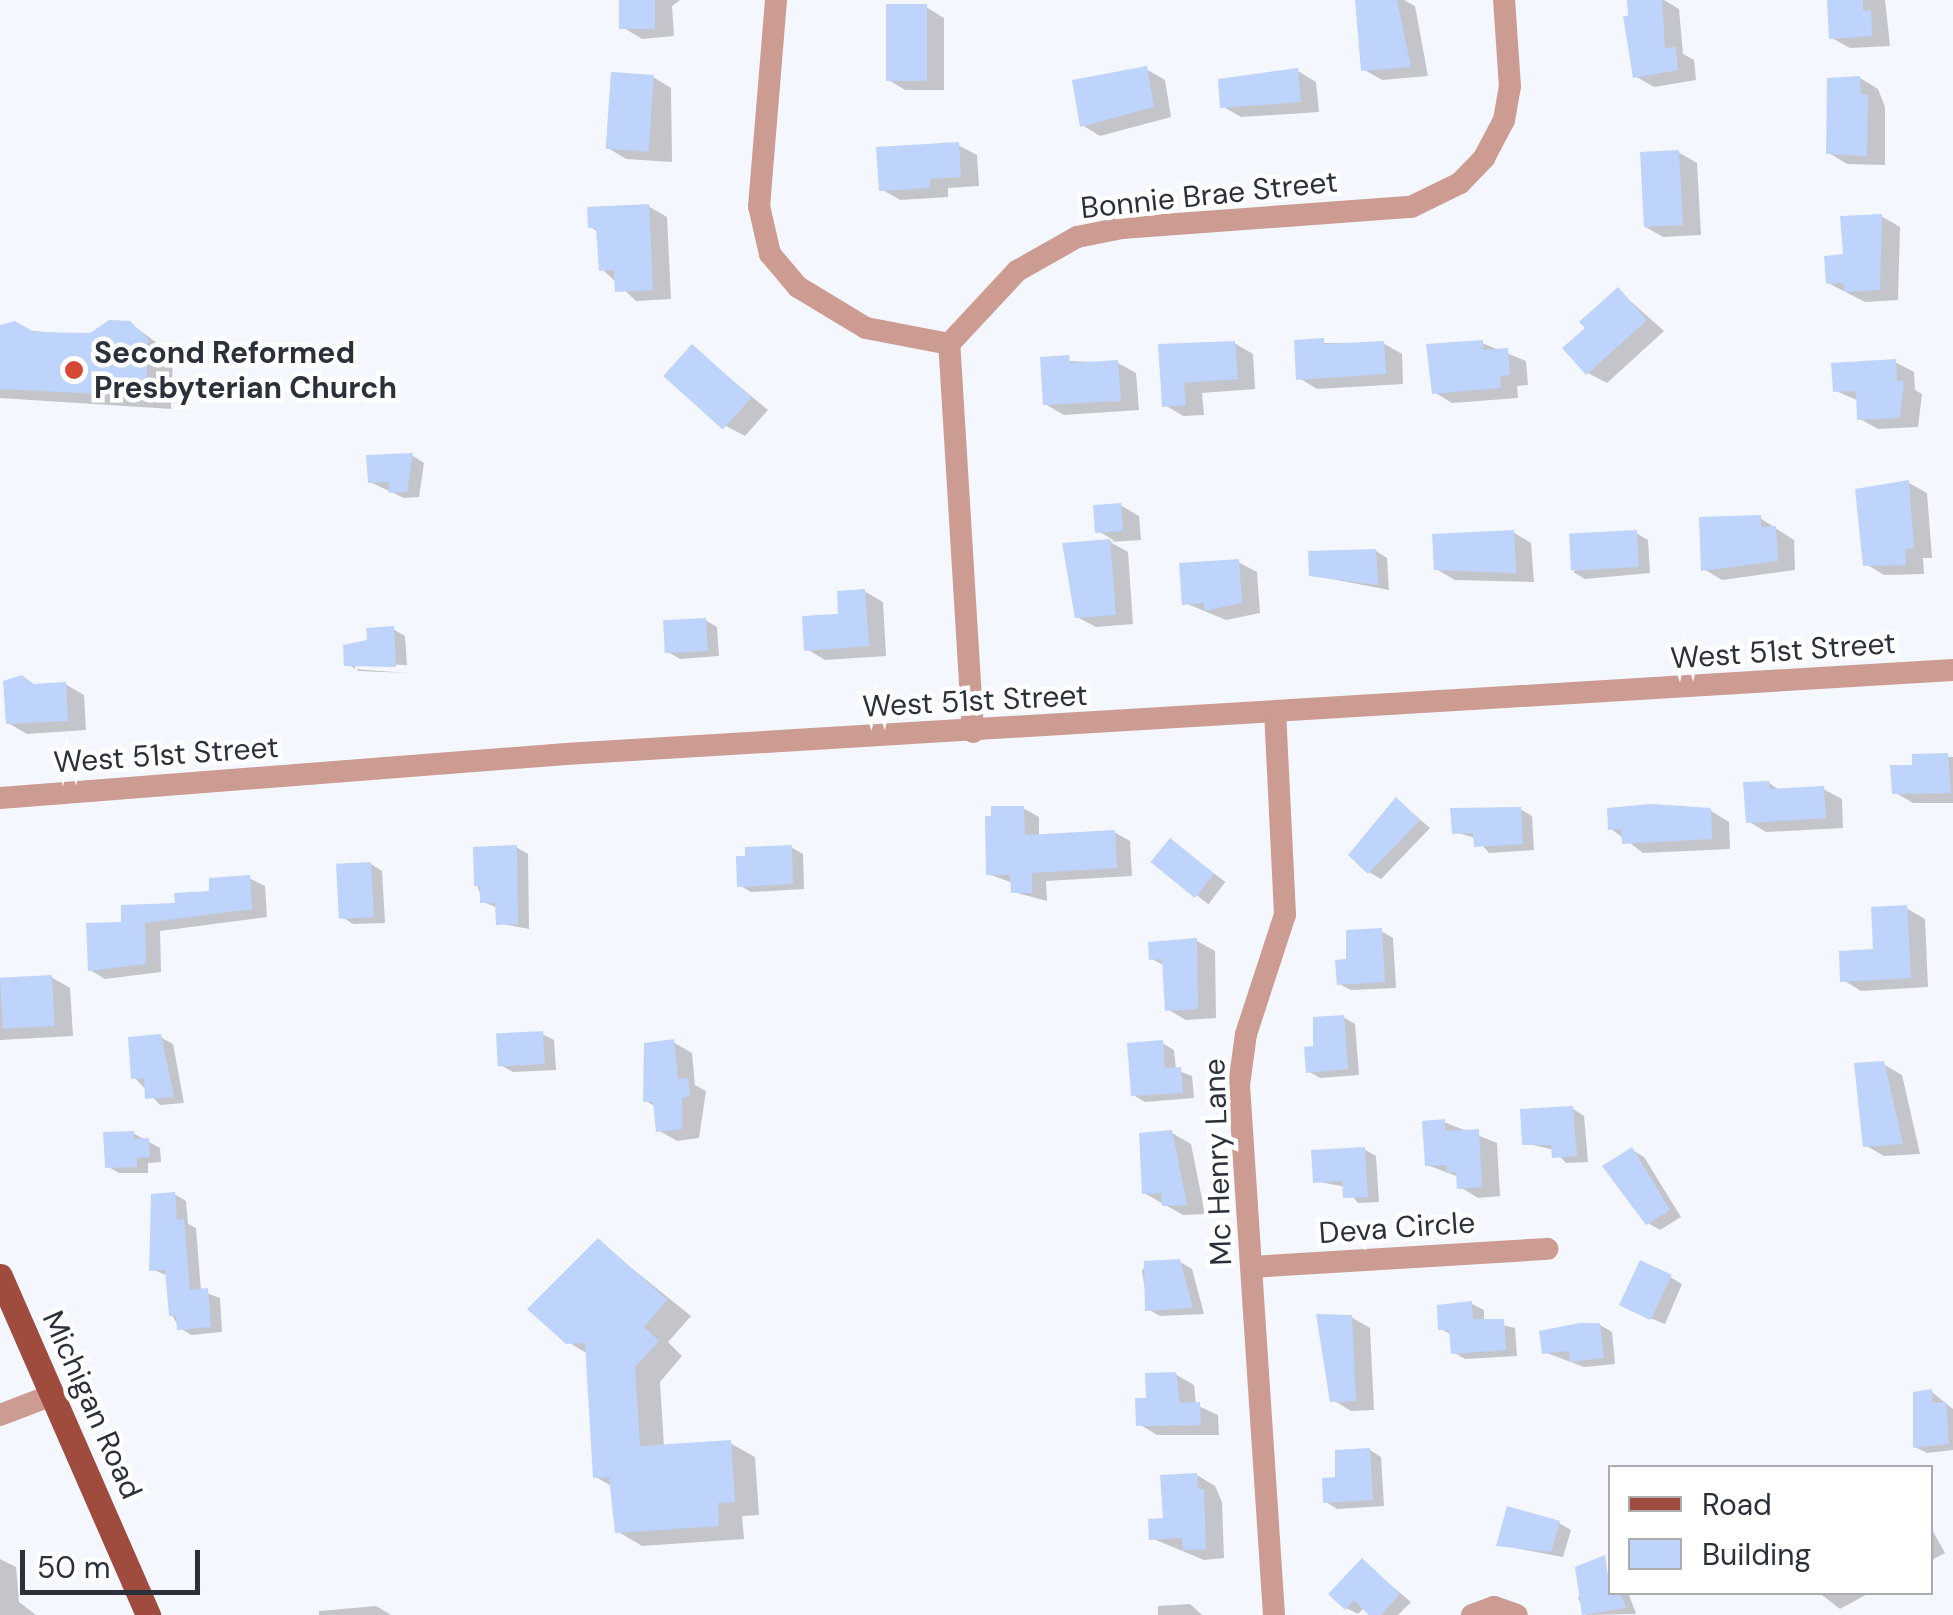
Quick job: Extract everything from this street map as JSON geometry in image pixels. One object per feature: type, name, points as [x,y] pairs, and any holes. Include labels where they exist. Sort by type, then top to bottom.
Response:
[{"type":"main road","name":"Michigan Road","points":[[0,1276],[148,1615]]},
{"type":"street","points":[[776,0],[759,206],[770,254],[798,288],[866,328],[949,344],[973,732]]},
{"type":"street","name":"Bonnie Brae Street","points":[[949,344],[1017,271],[1077,238],[1122,228],[1410,207],[1460,183],[1484,158],[1504,120],[1510,87],[1504,0]]},
{"type":"street","name":"West 51st Street","points":[[0,798],[566,754],[1953,670]]},
{"type":"street","name":"Mc Henry Lane","points":[[1274,1615],[1239,1071],[1285,915],[1275,713]]},
{"type":"street","name":"Deva Circle","points":[[1251,1267],[1547,1249]]},
{"type":"street","points":[[0,1415],[52,1395]]},
{"type":"street","points":[[1472,1615],[1494,1606],[1517,1615]]},
{"type":"building","points":[[619,0],[655,0],[655,29],[619,29]]},
{"type":"building","points":[[1355,0],[1397,0],[1411,67],[1361,71]]},
{"type":"building","points":[[1627,0],[1662,0],[1665,48],[1676,47],[1678,70],[1633,78],[1623,16],[1628,16]]},
{"type":"building","points":[[1827,0],[1863,0],[1863,11],[1871,10],[1872,36],[1829,39]]},
{"type":"building","points":[[886,4],[927,4],[927,81],[886,81]]},
{"type":"building","points":[[1147,66],[1154,107],[1080,127],[1072,80]]},
{"type":"building","points":[[1298,68],[1301,102],[1220,108],[1218,79]]},
{"type":"building","points":[[611,72],[654,75],[649,152],[606,149]]},
{"type":"building","points":[[1860,76],[1861,95],[1868,94],[1867,156],[1826,154],[1827,78]]},
{"type":"building","points":[[959,142],[961,177],[930,179],[930,188],[879,191],[876,147]]},
{"type":"building","points":[[1679,150],[1683,225],[1644,227],[1640,152]]},
{"type":"building","points":[[649,204],[653,290],[615,292],[614,270],[599,271],[596,228],[588,228],[587,207]]},
{"type":"building","points":[[1882,214],[1880,290],[1844,292],[1843,283],[1826,284],[1824,256],[1843,254],[1840,216]]},
{"type":"building","points":[[1618,287],[1647,320],[1586,375],[1562,348],[1585,328],[1579,322]]},
{"type":"building","name":"Second Reformed Presbyterian Church","points":[[109,320],[130,321],[148,339],[146,396],[0,389],[0,325],[15,321],[34,332],[90,333]]},
{"type":"building","points":[[1324,338],[1324,344],[1384,341],[1386,374],[1296,380],[1294,340]]},
{"type":"building","points":[[1483,340],[1483,350],[1508,348],[1510,375],[1500,376],[1501,388],[1432,394],[1426,344]]},
{"type":"building","points":[[1235,341],[1238,379],[1184,383],[1186,405],[1162,407],[1158,344]]},
{"type":"building","points":[[692,344],[751,398],[723,429],[663,376]]},
{"type":"building","points":[[1069,355],[1070,363],[1118,360],[1121,401],[1043,405],[1040,357]]},
{"type":"building","points":[[1896,359],[1897,381],[1904,381],[1900,418],[1857,420],[1856,391],[1833,392],[1831,363]]},
{"type":"building","points":[[413,453],[407,492],[389,493],[389,482],[368,483],[366,455]]},
{"type":"building","points":[[1909,480],[1914,548],[1905,549],[1906,565],[1863,566],[1855,489]]},
{"type":"building","points":[[1121,503],[1123,531],[1095,533],[1093,505]]},
{"type":"building","points":[[1761,515],[1761,527],[1776,526],[1778,561],[1701,571],[1699,517]]},
{"type":"building","points":[[1514,530],[1516,573],[1434,570],[1432,534]]},
{"type":"building","points":[[1637,530],[1639,567],[1571,571],[1569,534]]},
{"type":"building","points":[[1110,539],[1116,615],[1075,618],[1062,543]]},
{"type":"building","points":[[1376,549],[1378,585],[1309,576],[1308,551]]},
{"type":"building","points":[[1239,559],[1242,603],[1205,611],[1204,603],[1182,605],[1179,563]]},
{"type":"building","points":[[865,589],[869,646],[804,651],[802,616],[838,614],[837,591]]},
{"type":"building","points":[[706,618],[708,651],[665,653],[663,620]]},
{"type":"building","points":[[394,626],[396,667],[344,666],[343,645],[367,640],[366,628]]},
{"type":"building","points":[[22,675],[33,684],[66,682],[68,721],[6,724],[3,681]]},
{"type":"building","points":[[1948,753],[1951,793],[1892,794],[1890,765],[1912,765],[1912,754]]},
{"type":"building","points":[[1769,781],[1770,789],[1824,786],[1826,818],[1746,823],[1743,782]]},
{"type":"building","points":[[1396,797],[1420,820],[1368,874],[1348,855]]},
{"type":"building","points":[[1651,804],[1711,808],[1712,839],[1622,844],[1621,829],[1608,830],[1607,808]]},
{"type":"building","points":[[991,806],[1024,806],[1025,835],[1115,830],[1117,868],[1032,873],[1032,893],[1011,893],[1010,875],[986,875],[985,816],[991,816]]},
{"type":"building","points":[[1521,807],[1523,844],[1474,847],[1473,833],[1452,834],[1450,808]]},
{"type":"building","points":[[1170,838],[1214,874],[1195,898],[1150,862]]},
{"type":"building","points":[[517,845],[518,924],[496,925],[495,903],[480,903],[480,886],[474,886],[473,847]]},
{"type":"building","points":[[792,845],[793,884],[737,887],[736,856],[745,856],[745,847]]},
{"type":"building","points":[[371,862],[374,917],[339,919],[336,864]]},
{"type":"building","points":[[250,875],[252,909],[145,923],[146,964],[88,971],[86,923],[121,922],[121,905],[175,903],[174,893],[209,891],[209,878]]},
{"type":"building","points":[[1907,905],[1911,978],[1840,982],[1839,951],[1873,949],[1871,907]]},
{"type":"building","points":[[1382,928],[1385,982],[1337,985],[1335,960],[1346,959],[1346,930]]},
{"type":"building","points":[[1197,938],[1198,1009],[1165,1011],[1162,959],[1149,960],[1148,942]]},
{"type":"building","points":[[52,975],[55,1026],[3,1029],[0,978]]},
{"type":"building","points":[[1344,1015],[1348,1069],[1306,1073],[1304,1047],[1313,1046],[1313,1017]]},
{"type":"building","points":[[543,1031],[545,1064],[498,1066],[496,1033]]},
{"type":"building","points":[[161,1034],[174,1097],[145,1099],[144,1078],[131,1079],[128,1037]]},
{"type":"building","points":[[674,1039],[678,1079],[688,1078],[690,1096],[682,1098],[682,1129],[656,1132],[653,1102],[643,1102],[644,1043]]},
{"type":"building","points":[[1163,1040],[1165,1068],[1181,1067],[1183,1093],[1131,1096],[1127,1043]]},
{"type":"building","points":[[1884,1061],[1903,1144],[1863,1147],[1854,1063]]},
{"type":"building","points":[[1573,1106],[1577,1156],[1552,1158],[1551,1145],[1522,1145],[1520,1109]]},
{"type":"building","points":[[1445,1119],[1445,1131],[1479,1129],[1482,1187],[1457,1189],[1456,1172],[1447,1173],[1447,1165],[1425,1166],[1422,1121]]},
{"type":"building","points":[[1172,1130],[1187,1205],[1162,1206],[1161,1193],[1142,1194],[1139,1133]]},
{"type":"building","points":[[134,1131],[134,1139],[149,1138],[150,1157],[137,1158],[137,1167],[105,1168],[103,1132]]},
{"type":"building","points":[[1365,1147],[1368,1197],[1343,1198],[1342,1181],[1313,1183],[1311,1150]]},
{"type":"building","points":[[1632,1147],[1670,1210],[1646,1225],[1602,1166]]},
{"type":"building","points":[[175,1192],[177,1220],[184,1219],[190,1290],[208,1288],[211,1327],[177,1330],[176,1316],[169,1316],[165,1270],[149,1271],[151,1194]]},
{"type":"building","points":[[598,1238],[667,1300],[644,1327],[659,1341],[635,1367],[640,1446],[731,1440],[735,1502],[718,1503],[719,1526],[615,1533],[609,1477],[593,1478],[585,1343],[566,1344],[527,1309]]},
{"type":"building","points":[[1180,1259],[1193,1308],[1145,1311],[1144,1261]]},
{"type":"building","points":[[1640,1260],[1672,1275],[1651,1320],[1619,1305]]},
{"type":"building","points":[[1472,1301],[1473,1319],[1504,1319],[1506,1350],[1451,1354],[1449,1330],[1438,1330],[1437,1305]]},
{"type":"building","points":[[1316,1314],[1352,1315],[1356,1401],[1330,1402]]},
{"type":"building","points":[[1600,1323],[1604,1358],[1570,1362],[1569,1351],[1542,1354],[1539,1331]]},
{"type":"building","points":[[1176,1372],[1180,1403],[1200,1402],[1201,1425],[1136,1426],[1135,1398],[1146,1398],[1145,1373]]},
{"type":"building","points":[[1932,1389],[1933,1403],[1946,1402],[1949,1444],[1913,1448],[1913,1392]]},
{"type":"building","points":[[1370,1448],[1373,1500],[1323,1503],[1322,1478],[1335,1477],[1335,1450]]},
{"type":"building","points":[[1197,1473],[1198,1489],[1204,1489],[1206,1549],[1183,1550],[1182,1538],[1149,1540],[1148,1519],[1163,1518],[1160,1475]]},
{"type":"building","points":[[1507,1506],[1560,1521],[1551,1552],[1496,1546]]},
{"type":"building","points":[[1605,1555],[1608,1595],[1621,1595],[1626,1608],[1582,1615],[1575,1567]]},
{"type":"building","points":[[1362,1558],[1400,1594],[1381,1615],[1369,1615],[1354,1600],[1345,1610],[1328,1594]]},
{"type":"place","name":"Second Reformed Presbyterian Church","points":[[74,370]]}]
